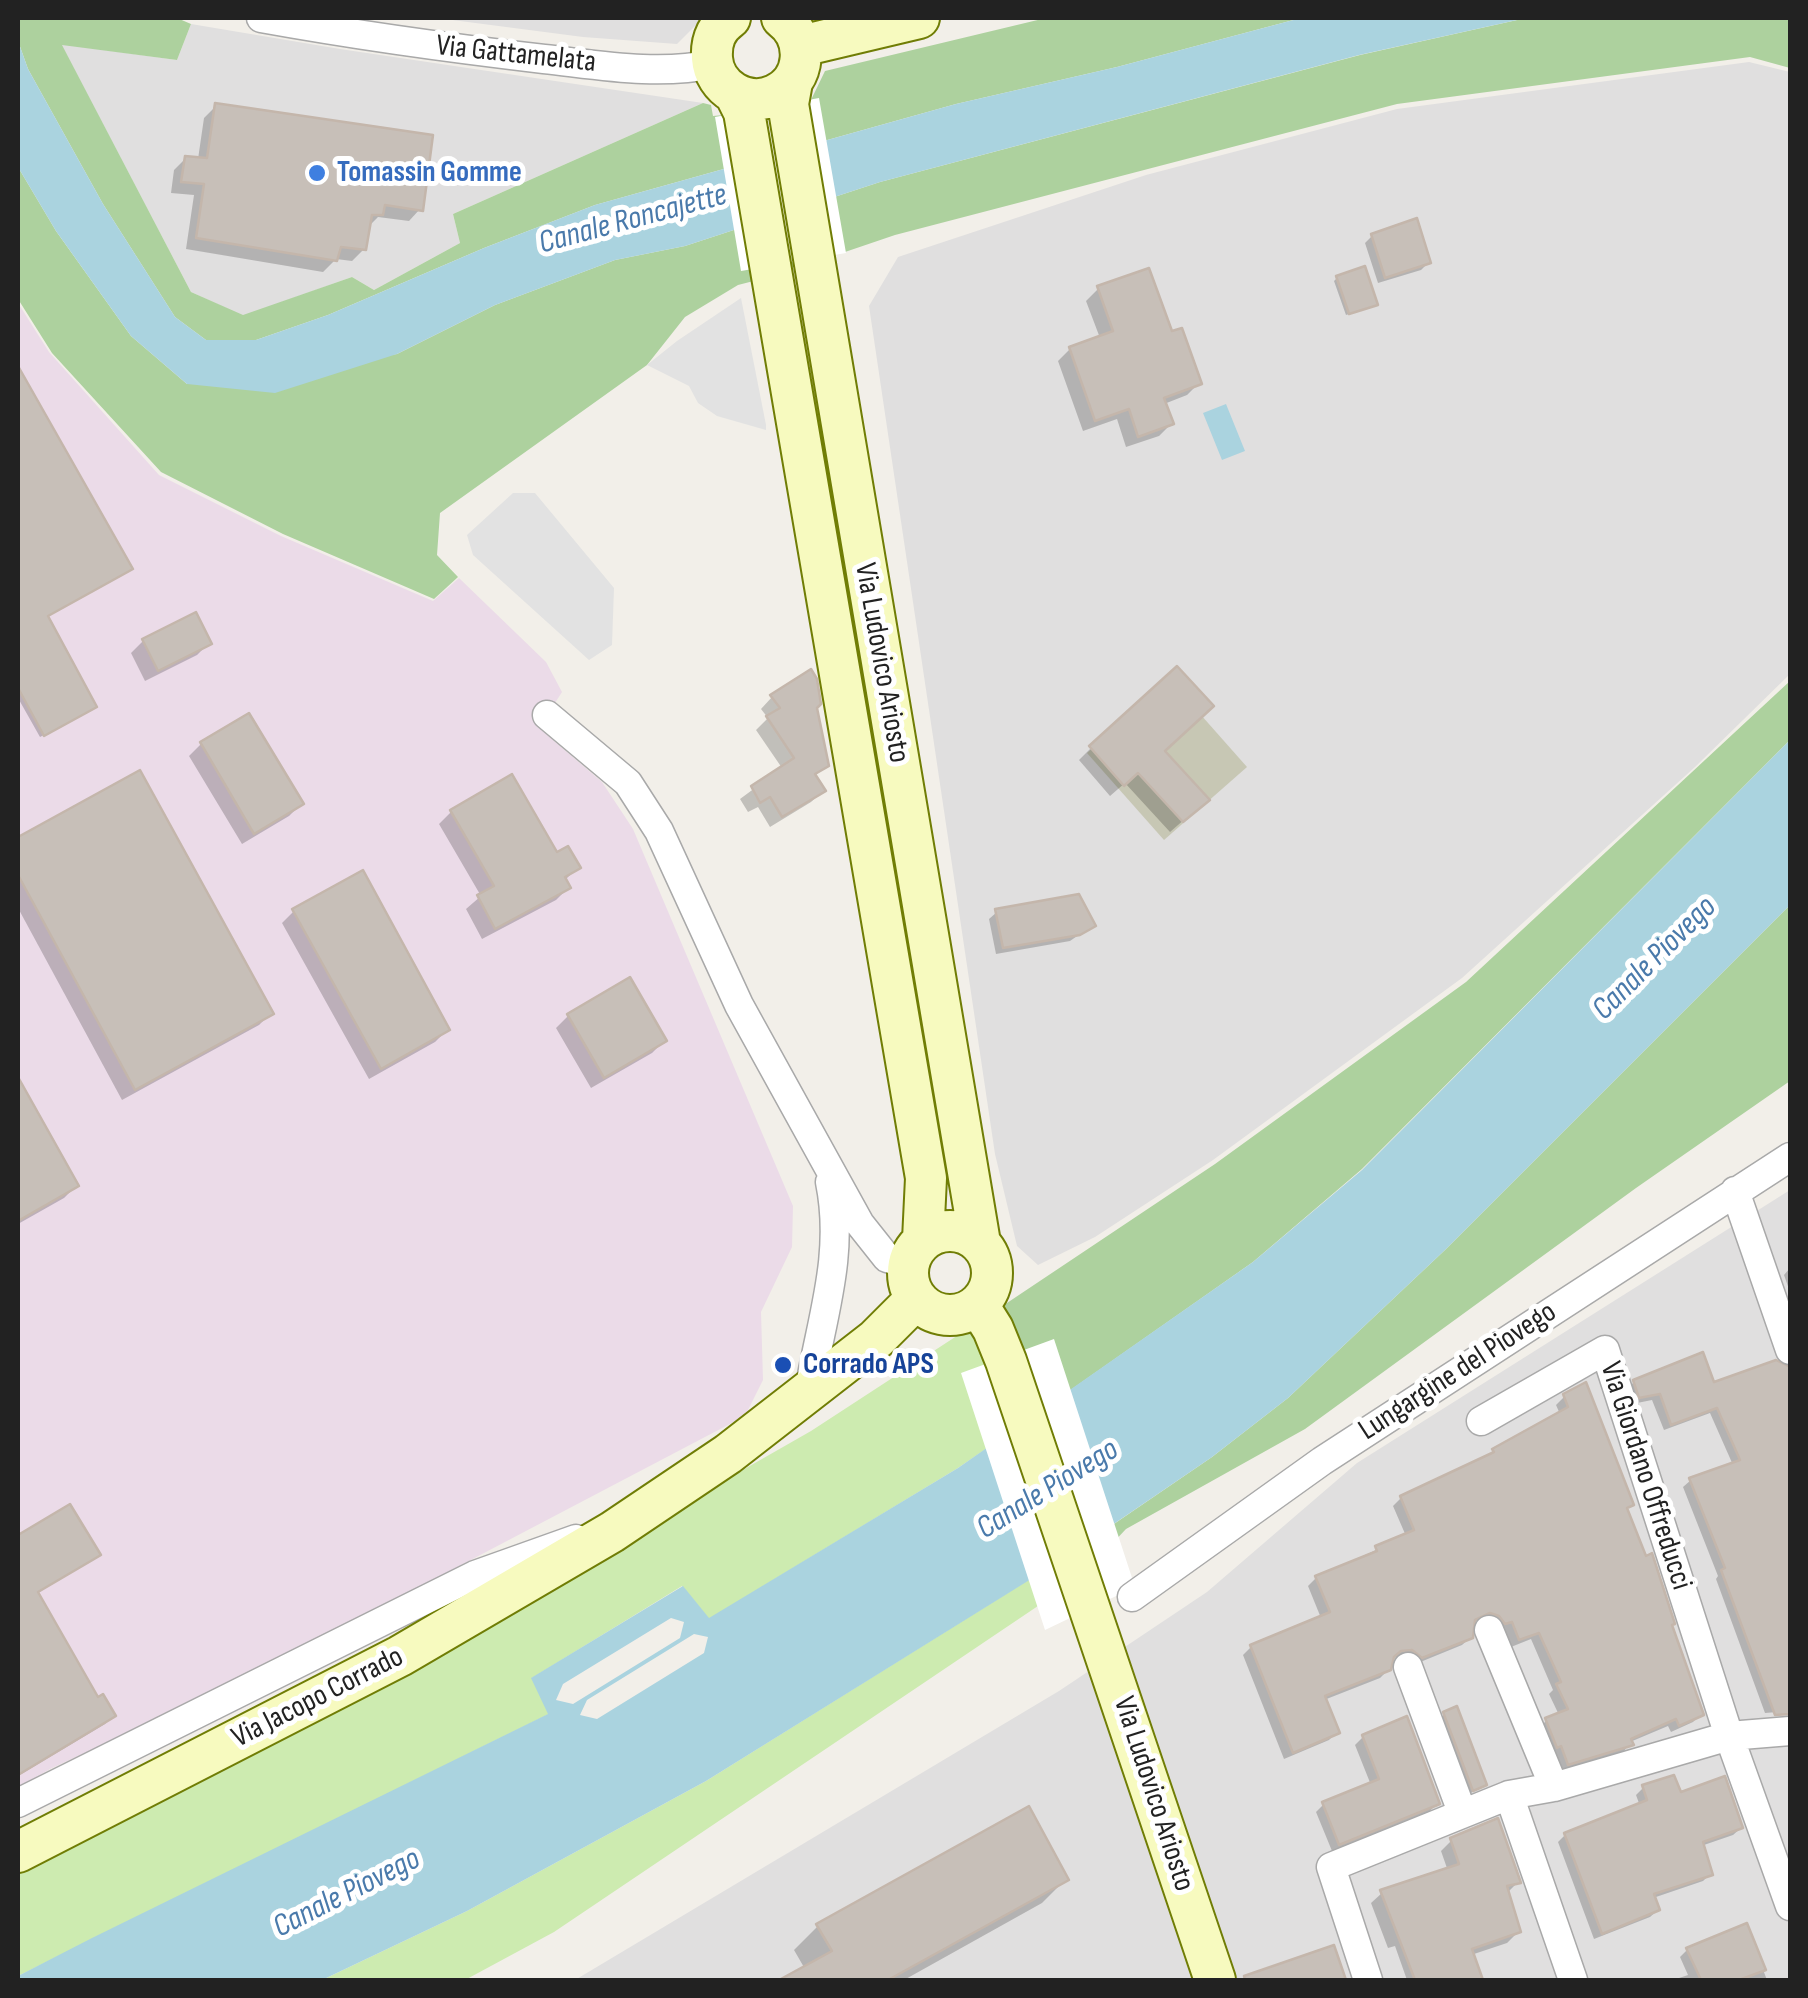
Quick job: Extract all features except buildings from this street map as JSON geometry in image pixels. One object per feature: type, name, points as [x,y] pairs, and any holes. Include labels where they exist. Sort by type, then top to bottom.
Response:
[{"type":"main road","points":[[730,18],[716,33],[712,46],[731,90],[755,99],[776,95],[791,62],[918,18]]},
{"type":"main road","name":"Via Ludovico Ariosto","points":[[791,62],[814,256],[980,1244]]},
{"type":"main road","name":"Via Ludovico Ariosto","points":[[731,90],[771,266],[926,1178],[916,1268]]},
{"type":"main road","points":[[952,1231],[962,1232],[980,1244],[989,1256],[994,1280],[978,1305],[962,1314],[945,1316],[929,1310],[916,1268],[952,1231]]},
{"type":"main road","name":"Via Jacopo Corrado","points":[[18,1852],[400,1656],[612,1532],[728,1454],[876,1339],[916,1268]]},
{"type":"main road","name":"Via Ludovico Ariosto","points":[[978,1305],[1006,1360],[1215,1980]]},
{"type":"street","name":"Via Gattamelata","points":[[262,18],[438,47],[664,70],[731,90]]},
{"type":"street","points":[[547,715],[628,784],[659,831],[739,1005],[860,1224],[888,1258],[916,1268]]},
{"type":"street","name":"Lungargine del Piovego","points":[[1132,1597],[1322,1461],[1790,1157]]},
{"type":"street","points":[[809,1392],[834,1273],[834,1204],[827,1166]]},
{"type":"street","points":[[1735,1191],[1790,1350]]},
{"type":"street","name":"Via Giordano Offreducci","points":[[1481,1422],[1605,1350],[1730,1736]]},
{"type":"street","name":"Via Jacopo Corrado","points":[[18,1803],[475,1575],[562,1542],[612,1532]]},
{"type":"street","points":[[1489,1630],[1554,1787]]},
{"type":"street","points":[[1408,1667],[1462,1812]]},
{"type":"street","points":[[1368,1980],[1331,1867],[1509,1795],[1554,1787],[1730,1736],[1790,1730]]},
{"type":"street","points":[[1730,1736],[1790,1906]]},
{"type":"street","points":[[1509,1795],[1573,1980]]},
{"type":"shaded area","points":[[437,18],[703,18],[677,44],[583,37]]},
{"type":"shaded area","points":[[191,24],[703,103],[453,214],[460,243],[374,290],[352,277],[243,316],[191,292],[61,44],[177,60]]},
{"type":"shaded area","points":[[1749,62],[1790,72],[1790,674],[1695,767],[1462,978],[1213,1160],[1095,1237],[1038,1265],[1017,1246],[995,1154],[869,306],[898,257],[1146,175],[1397,109]]},
{"type":"shaded area","points":[[741,298],[766,430],[717,416],[698,403],[689,386],[647,365]]},
{"type":"shaded area","points":[[18,303],[49,352],[159,475],[281,536],[433,601],[459,578],[546,662],[562,692],[539,728],[602,782],[633,829],[793,1206],[792,1247],[761,1312],[763,1380],[745,1416],[244,1679],[50,1769],[18,1788]]},
{"type":"shaded area","points":[[513,493],[535,493],[614,588],[612,645],[589,660],[473,555],[467,535]]},
{"type":"shaded area","points":[[1170,680],[1247,767],[1164,840],[1087,753]]},
{"type":"shaded area","points":[[1790,1190],[1790,1980],[575,1980],[1059,1691],[1207,1592],[1357,1463]]},
{"type":"green space","points":[[18,18],[177,18],[191,24],[177,60],[62,45],[191,292],[243,315],[352,277],[374,290],[460,243],[453,214],[703,103],[711,105],[713,116],[810,102],[825,71],[1046,18],[1301,18],[1117,67],[956,104],[595,205],[328,315],[256,340],[206,340],[175,317],[103,204],[28,69],[18,41]]},
{"type":"green space","points":[[1526,18],[1790,18],[1790,68],[1750,57],[1397,104],[895,235],[738,285],[685,317],[647,365],[440,513],[437,555],[458,577],[434,599],[283,534],[161,472],[52,353],[18,299],[18,167],[56,231],[131,336],[187,384],[397,354],[495,305],[615,260],[685,246],[880,182],[1360,55]]},
{"type":"green space","points":[[1790,681],[1790,740],[1362,1169],[1253,1262],[1025,1422],[992,1313],[1215,1164],[1466,982]]},
{"type":"green space","points":[[1790,905],[1790,1081],[1305,1429],[1126,1529],[1081,1577],[1070,1554],[1212,1457],[1288,1398],[1446,1249]]},
{"type":"green space","points":[[992,1313],[1025,1422],[958,1468],[709,1619],[682,1586],[532,1678],[549,1714],[18,1976],[18,1874],[622,1547]]},
{"type":"green space","points":[[1070,1554],[1078,1579],[554,1932],[465,1980],[322,1980],[467,1911],[706,1781]]},
{"type":"water","name":"Canale Roncajette","points":[[1301,18],[1526,18],[1359,55],[880,182],[685,246],[615,260],[495,305],[397,354],[275,393],[187,384],[131,336],[56,231],[18,167],[18,41],[28,69],[103,204],[175,317],[206,340],[256,340],[328,315],[595,205],[956,104],[1117,67]]},
{"type":"water","points":[[1226,404],[1245,451],[1222,460],[1203,413]]},
{"type":"water","name":"Canale Piovego","points":[[1790,740],[1790,905],[1446,1249],[1288,1398],[1212,1457],[1052,1566],[706,1781],[467,1911],[322,1980],[18,1980],[18,1976],[92,1938],[548,1714],[531,1678],[683,1586],[709,1618],[958,1468],[1253,1262],[1362,1170]],"holes":[[[671,1618],[684,1622],[680,1638],[573,1704],[556,1700],[563,1684]],[[694,1634],[708,1637],[704,1653],[597,1719],[580,1715],[587,1700]]]},
{"type":"pier","points":[[819,98],[846,253],[741,271],[715,117]]},
{"type":"pier","points":[[1054,1339],[1135,1587],[1045,1630],[961,1373]]},
{"type":"place","name":"Tomassin Gomme","points":[[317,173]]},
{"type":"place","name":"Corrado APS","points":[[783,1365]]}]
